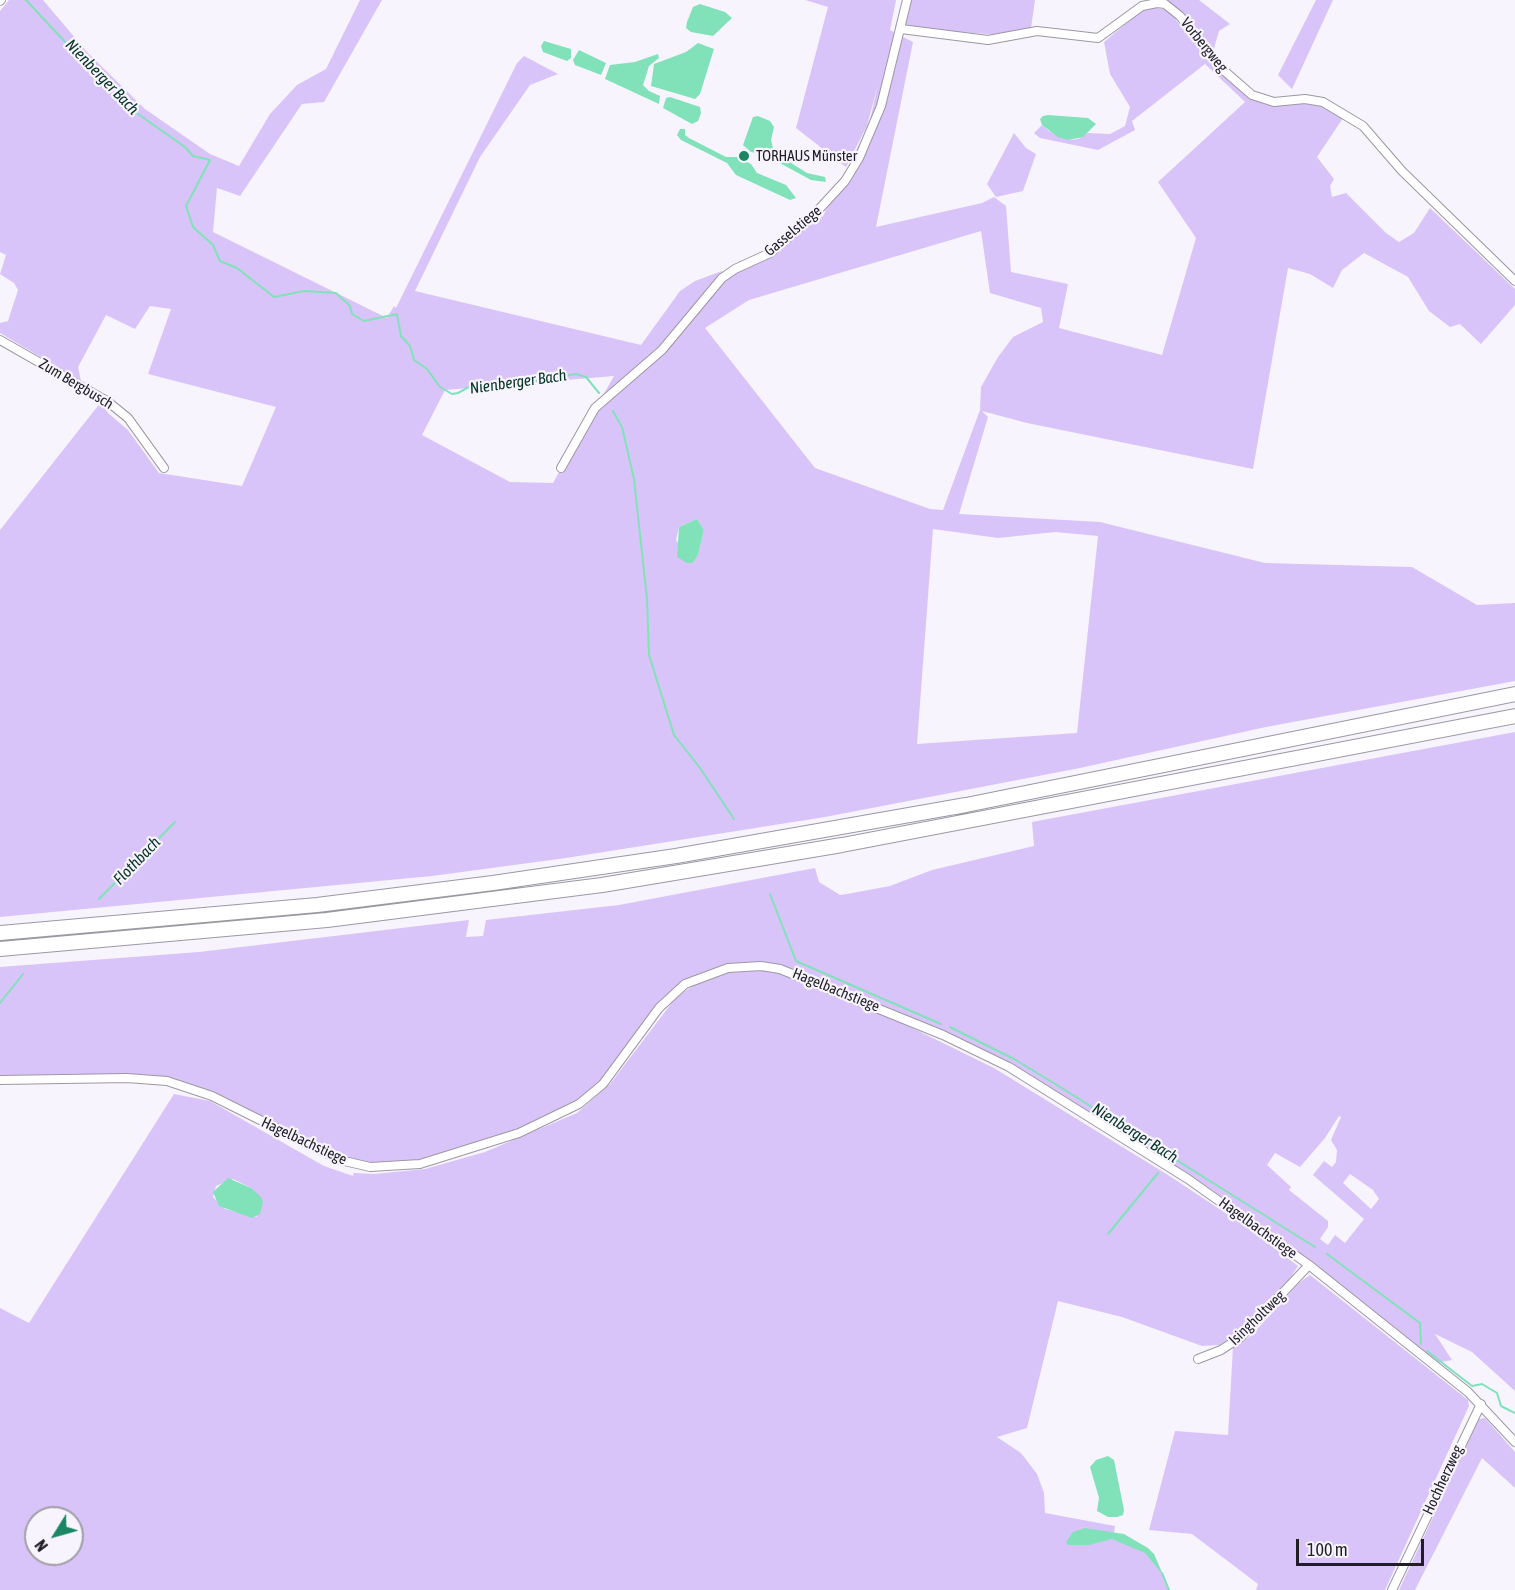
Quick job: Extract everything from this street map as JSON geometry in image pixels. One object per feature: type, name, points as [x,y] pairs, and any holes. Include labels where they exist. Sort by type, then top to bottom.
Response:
[{"type":"highway","points":[[0,933],[242,912],[487,884],[687,855],[858,825],[1515,694]]},
{"type":"highway","points":[[0,949],[229,930],[481,901],[842,845],[1515,716]]},
{"type":"street","name":"Gasselstiege","points":[[561,468],[595,408],[662,350],[722,278],[735,269],[770,253],[810,219],[845,181],[875,124],[907,0]]},
{"type":"street","name":"Vorbergweg","points":[[901,29],[988,40],[1037,31],[1098,38],[1142,6],[1165,4],[1180,16],[1221,68],[1252,95],[1274,102],[1305,99],[1323,102],[1363,126],[1402,171],[1515,280]]},
{"type":"street","name":"Zum Bergbusch","points":[[0,340],[107,401],[128,418],[164,468]]},
{"type":"street","name":"Hagelbachstiege","points":[[0,1080],[167,1081],[212,1096],[340,1160],[370,1167],[420,1164],[519,1132],[566,1113],[603,1084],[659,1008],[685,984],[728,968],[761,966],[780,969],[943,1035],[1009,1066],[1188,1179],[1309,1265],[1481,1404],[1515,1442]]},
{"type":"street","name":"Isingholtweg","points":[[1198,1359],[1228,1347],[1241,1337],[1309,1265]]},
{"type":"street","name":"Hochherzweg","points":[[1392,1590],[1481,1404]]},
{"type":"shaded area","points":[[9,0],[43,0],[88,53],[145,109],[210,154],[239,166],[270,114],[297,85],[326,69],[360,0],[382,0],[324,102],[302,104],[240,196],[217,188],[213,232],[387,318],[394,306],[396,308],[517,63],[524,56],[558,74],[530,85],[480,157],[415,291],[641,345],[680,291],[695,281],[722,271],[724,278],[766,259],[823,216],[869,125],[878,84],[867,126],[846,167],[796,128],[828,7],[805,0],[896,0],[890,30],[913,42],[876,227],[982,203],[994,197],[1006,206],[1011,272],[1068,284],[1059,328],[1162,355],[1196,238],[1158,182],[1245,102],[1205,64],[1132,121],[1135,130],[1098,150],[1040,138],[1034,133],[1042,125],[1068,140],[1078,139],[1088,133],[1110,134],[1125,126],[1130,107],[1110,74],[1104,42],[1141,11],[1151,7],[1168,10],[1206,57],[1249,97],[1268,105],[1308,103],[1321,106],[1343,118],[1317,157],[1334,179],[1330,186],[1332,197],[1346,193],[1386,233],[1399,242],[1414,233],[1430,208],[1515,289],[1515,305],[1481,344],[1460,324],[1450,327],[1429,311],[1408,277],[1364,253],[1342,270],[1333,288],[1310,274],[1288,268],[1253,469],[1027,423],[982,411],[988,417],[959,514],[1100,522],[1265,563],[1412,567],[1477,605],[1515,603],[1515,681],[1266,727],[1080,768],[825,817],[566,858],[432,876],[0,917],[0,530],[101,402],[108,413],[128,430],[159,473],[242,486],[276,407],[148,374],[171,309],[150,306],[135,329],[106,315],[78,367],[81,381],[0,333],[0,323],[8,321],[18,290],[14,283],[0,274],[6,255],[0,252],[0,11]],"holes":[[[981,231],[990,293],[1041,308],[1043,322],[1013,337],[998,357],[981,387],[980,410],[943,510],[930,509],[815,468],[705,328],[749,300]],[[614,376],[553,483],[510,482],[422,435],[445,390]],[[697,519],[704,530],[698,555],[693,563],[676,540],[679,527]],[[933,529],[998,538],[1055,532],[1098,536],[1077,733],[917,744]]]},
{"type":"shaded area","points":[[903,0],[1035,0],[1031,28],[1000,35],[895,27]]},
{"type":"shaded area","points":[[1164,0],[1199,0],[1230,24],[1219,31],[1213,52]]},
{"type":"shaded area","points":[[1316,0],[1333,0],[1292,89],[1278,75]]},
{"type":"shaded area","points":[[700,4],[725,12],[732,18],[713,36],[691,32],[686,28],[687,22],[693,7]]},
{"type":"shaded area","points":[[544,41],[571,49],[571,58],[567,61],[543,52],[541,46]]},
{"type":"shaded area","points":[[698,43],[714,49],[700,94],[695,99],[651,86],[654,64],[686,52]]},
{"type":"shaded area","points":[[579,50],[606,63],[601,75],[575,65],[573,60]]},
{"type":"shaded area","points":[[658,54],[659,58],[649,66],[643,85],[660,96],[659,104],[605,79],[610,65],[635,62]]},
{"type":"shaded area","points":[[670,97],[700,107],[701,113],[698,121],[692,124],[663,108],[666,98]]},
{"type":"shaded area","points":[[1048,115],[1088,118],[1096,124],[1083,137],[1068,140],[1058,137],[1042,125],[1040,119]]},
{"type":"shaded area","points":[[758,116],[770,121],[774,127],[771,140],[774,152],[807,173],[825,177],[826,182],[811,180],[765,155],[751,152],[743,145],[753,117]]},
{"type":"shaded area","points":[[680,129],[685,129],[685,135],[689,138],[726,157],[738,157],[751,164],[757,173],[786,185],[796,198],[790,200],[736,175],[727,163],[681,140],[677,135]]},
{"type":"shaded area","points":[[1014,133],[1026,148],[1036,154],[1023,191],[996,197],[987,184]]},
{"type":"shaded area","points":[[697,519],[704,530],[698,555],[693,563],[687,563],[677,557],[679,527]]},
{"type":"shaded area","points":[[1515,732],[1515,1391],[1472,1352],[1435,1334],[1452,1360],[1436,1363],[1317,1266],[1212,1190],[1026,1073],[985,1051],[780,969],[728,968],[673,993],[611,1075],[566,1113],[419,1164],[352,1164],[212,1096],[167,1081],[0,1080],[0,967],[199,952],[469,920],[466,937],[483,936],[486,920],[619,905],[815,868],[819,882],[840,895],[890,886],[932,870],[1034,846],[1032,822]],"holes":[[[1339,1116],[1341,1117],[1331,1140],[1337,1150],[1336,1162],[1332,1167],[1324,1161],[1313,1175],[1364,1219],[1345,1243],[1335,1235],[1328,1245],[1320,1239],[1328,1227],[1328,1221],[1289,1190],[1291,1187],[1267,1165],[1275,1153],[1300,1167],[1325,1138]],[[1350,1174],[1373,1190],[1379,1199],[1371,1209],[1343,1183]]]},
{"type":"shaded area","points":[[736,970],[774,971],[847,996],[994,1068],[1168,1175],[1245,1226],[1298,1266],[1291,1277],[1244,1329],[1219,1345],[1202,1346],[1122,1317],[1058,1301],[1027,1428],[997,1437],[1021,1453],[1037,1474],[1044,1493],[1045,1513],[1115,1526],[1114,1533],[1154,1554],[1169,1590],[0,1590],[0,1308],[29,1323],[174,1094],[210,1101],[324,1166],[353,1176],[354,1173],[374,1174],[425,1169],[485,1152],[577,1113],[610,1084],[677,996],[703,980]],"holes":[[[233,1179],[251,1188],[257,1217],[225,1209],[213,1197],[216,1186]]]},
{"type":"shaded area","points":[[228,1178],[251,1188],[261,1197],[263,1202],[260,1214],[252,1218],[219,1206],[213,1192]]},
{"type":"shaded area","points":[[1310,1275],[1468,1400],[1469,1406],[1385,1590],[1256,1590],[1258,1584],[1192,1534],[1149,1530],[1175,1431],[1228,1435],[1233,1347],[1251,1336],[1299,1283]]},
{"type":"shaded area","points":[[1485,1418],[1515,1452],[1515,1488],[1482,1458],[1415,1590],[1399,1590],[1479,1419]]},
{"type":"shaded area","points":[[1108,1456],[1114,1460],[1124,1510],[1123,1515],[1117,1517],[1108,1517],[1097,1511],[1099,1498],[1090,1467],[1096,1460]]},
{"type":"shaded area","points":[[1085,1528],[1124,1534],[1148,1548],[1154,1554],[1163,1575],[1145,1553],[1112,1539],[1089,1545],[1068,1545],[1066,1542],[1073,1532]]},
{"type":"waterway","name":"Nienberger Bach","points":[[26,0],[81,59],[121,94],[124,104],[185,147],[193,156],[210,160],[186,206],[193,227],[213,245],[220,261],[237,268],[274,297],[304,291],[336,293],[350,306],[352,314],[364,321],[397,314],[401,336],[410,346],[414,360],[427,369],[440,387],[452,394],[469,387],[504,386],[516,379],[532,381],[576,374],[586,377],[599,393]]},
{"type":"waterway","name":"Nienberger Bach","points":[[613,411],[622,427],[634,479],[647,599],[649,655],[674,735],[700,768],[734,819]]},
{"type":"waterway","name":"Flothbach","points":[[99,899],[175,822]]},
{"type":"waterway","name":"Nienberger Bach","points":[[770,894],[796,961],[941,1024]]},
{"type":"waterway","name":"Flothbach","points":[[0,1003],[23,974]]},
{"type":"waterway","name":"Nienberger Bach","points":[[950,1027],[1014,1059],[1315,1247]]},
{"type":"waterway","points":[[1108,1234],[1158,1173]]},
{"type":"waterway","name":"Nienberger Bach","points":[[1327,1254],[1420,1323],[1421,1344]]},
{"type":"waterway","name":"Nienberger Bach","points":[[1427,1351],[1472,1386],[1482,1384],[1497,1393],[1501,1406],[1515,1413]]},
{"type":"waterway","points":[[1162,1573],[1169,1590]]},
{"type":"place","name":"TORHAUS Münster","points":[[744,156]]}]
